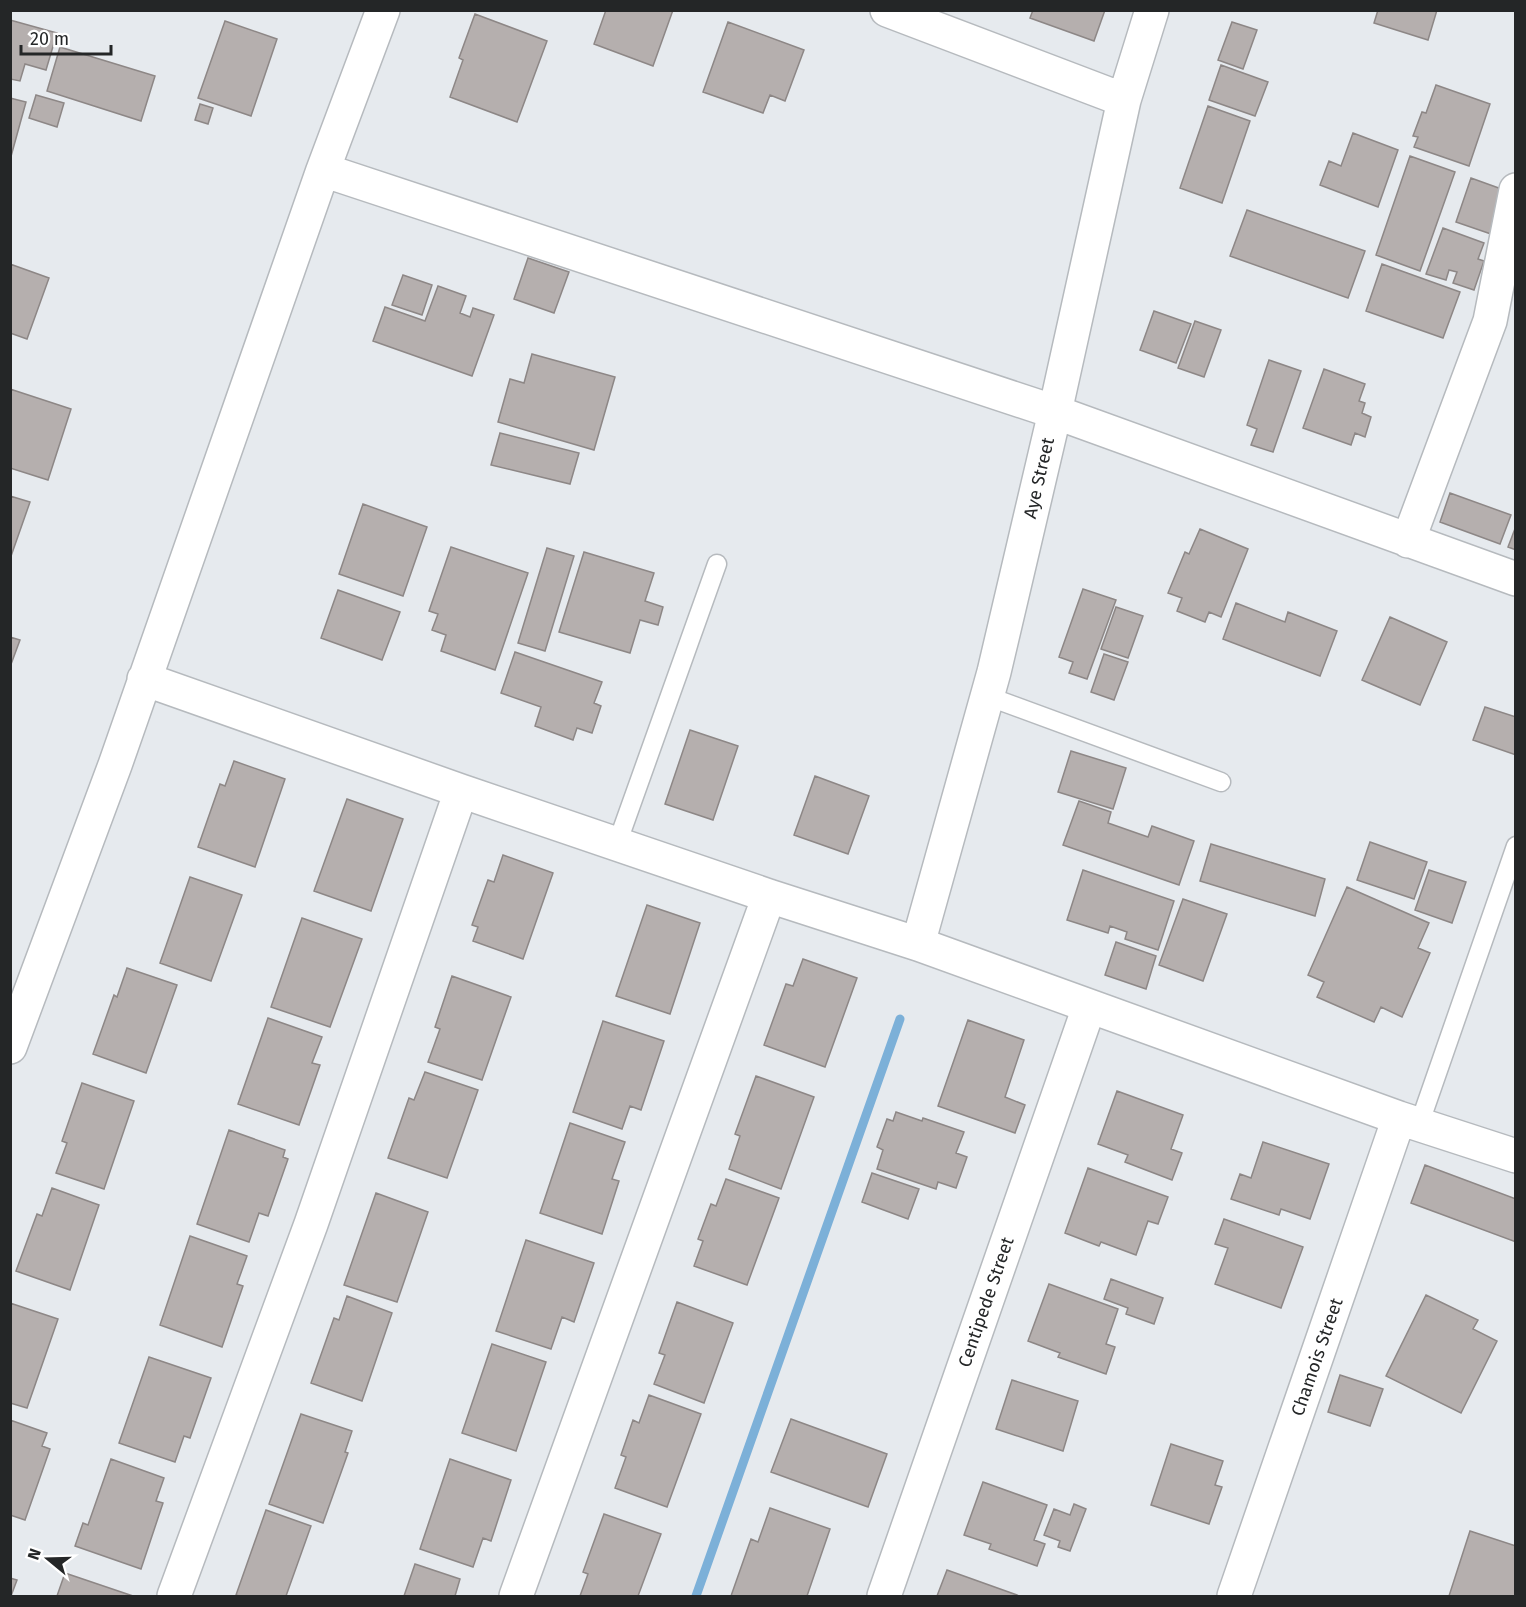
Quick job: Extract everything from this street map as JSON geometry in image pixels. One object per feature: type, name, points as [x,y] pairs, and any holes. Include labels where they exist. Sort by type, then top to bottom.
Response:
[{"type":"street","points":[[10,1047],[144,679],[323,170],[383,10]]},
{"type":"street","points":[[887,10],[1124,100]]},
{"type":"street","name":"Aye Street","points":[[918,944],[987,696],[1055,412],[1124,100],[1152,10]]},
{"type":"street","points":[[323,170],[1055,412],[1515,579]]},
{"type":"street","points":[[1408,541],[1490,321],[1515,190]]},
{"type":"street","points":[[144,679],[461,791],[918,944],[1409,1121],[1515,1156]]},
{"type":"street","points":[[174,1596],[311,1224],[461,791]]},
{"type":"street","points":[[516,1596],[769,896]]},
{"type":"street","name":"Centipede Street","points":[[884,1596],[1089,1007]]},
{"type":"street","name":"Chamois Street","points":[[1234,1596],[1409,1121]]},
{"type":"lane","points":[[617,844],[717,564]]},
{"type":"lane","points":[[987,696],[1221,782]]},
{"type":"lane","points":[[1409,1121],[1515,846]]},
{"type":"building","points":[[606,10],[673,10],[653,66],[594,44]]},
{"type":"building","points":[[1033,10],[1105,10],[1094,41],[1030,18]]},
{"type":"building","points":[[1378,10],[1437,10],[1428,40],[1374,23]]},
{"type":"building","points":[[475,14],[547,41],[517,122],[450,97],[463,60],[459,58]]},
{"type":"building","points":[[10,20],[57,33],[46,70],[25,64],[20,81],[10,79]]},
{"type":"building","points":[[225,21],[277,39],[251,116],[198,98]]},
{"type":"building","points":[[728,22],[804,50],[785,101],[770,95],[763,113],[703,92]]},
{"type":"building","points":[[1232,22],[1257,30],[1243,69],[1218,60]]},
{"type":"building","points":[[60,47],[155,76],[141,121],[47,91]]},
{"type":"building","points":[[1221,65],[1268,82],[1255,116],[1209,100]]},
{"type":"building","points":[[1436,85],[1490,104],[1469,166],[1414,147],[1418,137],[1413,136],[1422,112],[1426,113]]},
{"type":"building","points":[[36,95],[64,103],[57,127],[29,118]]},
{"type":"building","points":[[10,98],[26,102],[10,160]]},
{"type":"building","points":[[200,104],[213,108],[208,124],[195,120]]},
{"type":"building","points":[[1208,106],[1250,121],[1222,203],[1180,188]]},
{"type":"building","points":[[1353,133],[1398,150],[1378,207],[1320,185],[1329,161],[1341,166]]},
{"type":"building","points":[[1410,156],[1455,172],[1420,271],[1376,255]]},
{"type":"building","points":[[1471,178],[1507,191],[1491,234],[1456,222]]},
{"type":"building","points":[[1247,210],[1365,251],[1348,298],[1230,256]]},
{"type":"building","points":[[1443,228],[1484,243],[1478,259],[1484,261],[1474,290],[1453,283],[1457,272],[1449,270],[1446,280],[1426,274]]},
{"type":"building","points":[[528,258],[569,272],[554,313],[514,299]]},
{"type":"building","points":[[10,264],[49,278],[27,339],[10,333]]},
{"type":"building","points":[[1382,264],[1460,292],[1443,338],[1366,311]]},
{"type":"building","points":[[403,275],[432,285],[422,315],[392,305]]},
{"type":"building","points":[[438,286],[466,296],[460,313],[470,317],[473,308],[494,315],[472,376],[373,341],[385,307],[425,321]]},
{"type":"building","points":[[1154,311],[1191,324],[1176,363],[1140,350]]},
{"type":"building","points":[[1195,321],[1221,330],[1204,377],[1178,368]]},
{"type":"building","points":[[532,354],[615,377],[594,450],[498,422],[510,379],[524,383]]},
{"type":"building","points":[[1269,360],[1301,371],[1273,452],[1251,445],[1257,429],[1247,425]]},
{"type":"building","points":[[1324,369],[1365,384],[1359,401],[1365,403],[1362,413],[1371,417],[1365,437],[1355,433],[1351,445],[1303,428]]},
{"type":"building","points":[[10,389],[71,409],[48,480],[10,468]]},
{"type":"building","points":[[500,433],[579,453],[570,484],[491,465]]},
{"type":"building","points":[[1450,493],[1511,515],[1500,544],[1440,522]]},
{"type":"building","points":[[10,496],[30,502],[10,559]]},
{"type":"building","points":[[363,504],[427,527],[403,596],[339,574]]},
{"type":"building","points":[[1516,526],[1516,550],[1508,547]]},
{"type":"building","points":[[1200,529],[1248,549],[1221,617],[1209,612],[1205,622],[1177,611],[1182,598],[1168,593],[1185,552],[1189,554]]},
{"type":"building","points":[[451,547],[528,573],[495,670],[441,651],[446,635],[432,630],[438,614],[429,611]]},
{"type":"building","points":[[547,548],[574,556],[545,651],[518,643]]},
{"type":"building","points":[[584,552],[654,573],[645,601],[663,607],[658,625],[640,620],[630,653],[559,632]]},
{"type":"building","points":[[1083,589],[1116,600],[1087,679],[1069,673],[1073,662],[1059,657]]},
{"type":"building","points":[[338,590],[400,612],[382,660],[321,638]]},
{"type":"building","points":[[1236,603],[1285,622],[1288,612],[1337,631],[1320,676],[1223,639]]},
{"type":"building","points":[[1116,607],[1143,616],[1128,658],[1101,649]]},
{"type":"building","points":[[1390,617],[1447,642],[1420,705],[1362,680]]},
{"type":"building","points":[[10,637],[20,640],[10,667]]},
{"type":"building","points":[[515,652],[602,682],[594,703],[601,706],[592,733],[577,728],[573,740],[535,726],[541,707],[501,693]]},
{"type":"building","points":[[1104,654],[1128,662],[1114,700],[1091,692]]},
{"type":"building","points":[[1485,707],[1516,717],[1516,755],[1473,740]]},
{"type":"building","points":[[690,730],[738,746],[713,820],[665,804]]},
{"type":"building","points":[[1071,751],[1126,768],[1113,809],[1058,792]]},
{"type":"building","points":[[234,761],[285,779],[255,867],[198,847],[220,784],[225,786]]},
{"type":"building","points":[[815,776],[869,796],[848,854],[794,835]]},
{"type":"building","points":[[347,799],[403,819],[371,911],[314,891]]},
{"type":"building","points":[[1079,801],[1111,812],[1108,823],[1148,837],[1152,826],[1194,841],[1179,885],[1063,845]]},
{"type":"building","points":[[1370,842],[1427,862],[1414,899],[1357,880]]},
{"type":"building","points":[[1211,844],[1325,879],[1315,916],[1200,881]]},
{"type":"building","points":[[503,855],[553,873],[523,959],[473,941],[478,927],[472,925],[488,880],[494,882]]},
{"type":"building","points":[[1083,870],[1174,901],[1158,950],[1125,939],[1127,932],[1110,926],[1108,933],[1067,920]]},
{"type":"building","points":[[1429,870],[1466,882],[1452,923],[1415,910]]},
{"type":"building","points":[[190,877],[242,895],[211,981],[160,963]]},
{"type":"building","points":[[1347,887],[1429,923],[1418,948],[1430,953],[1402,1017],[1381,1007],[1374,1022],[1317,997],[1324,982],[1308,975]]},
{"type":"building","points":[[1183,899],[1227,914],[1203,981],[1159,965]]},
{"type":"building","points":[[647,905],[700,923],[670,1014],[616,996]]},
{"type":"building","points":[[302,918],[362,939],[330,1027],[271,1007]]},
{"type":"building","points":[[1116,942],[1156,956],[1146,989],[1105,975]]},
{"type":"building","points":[[803,959],[857,978],[825,1067],[764,1045],[786,984],[793,986]]},
{"type":"building","points":[[127,968],[177,985],[146,1073],[93,1054],[114,995],[117,997]]},
{"type":"building","points":[[452,976],[511,997],[482,1080],[428,1062],[440,1029],[435,1027]]},
{"type":"building","points":[[268,1018],[322,1037],[312,1063],[320,1065],[299,1125],[238,1104]]},
{"type":"building","points":[[968,1020],[1024,1040],[1005,1097],[1025,1105],[1015,1133],[938,1106]]},
{"type":"building","points":[[603,1021],[664,1041],[641,1110],[630,1106],[622,1129],[573,1112]]},
{"type":"building","points":[[425,1072],[478,1090],[447,1178],[388,1158],[409,1098],[414,1100]]},
{"type":"building","points":[[756,1076],[814,1097],[781,1189],[729,1169],[740,1136],[735,1134]]},
{"type":"building","points":[[82,1083],[134,1101],[104,1189],[56,1173],[67,1143],[62,1141]]},
{"type":"building","points":[[1117,1091],[1183,1115],[1171,1149],[1182,1153],[1172,1180],[1125,1162],[1128,1155],[1098,1144]]},
{"type":"building","points":[[896,1112],[922,1121],[923,1118],[964,1132],[956,1153],[967,1157],[956,1188],[938,1182],[936,1189],[877,1169],[883,1150],[877,1147],[887,1119],[893,1121]]},
{"type":"building","points":[[570,1123],[625,1142],[612,1179],[619,1181],[602,1234],[540,1213]]},
{"type":"building","points":[[229,1130],[285,1150],[283,1157],[288,1159],[268,1216],[259,1213],[249,1242],[197,1224]]},
{"type":"building","points":[[1263,1142],[1329,1164],[1310,1219],[1281,1209],[1279,1215],[1231,1199],[1240,1174],[1251,1178]]},
{"type":"building","points":[[1425,1165],[1516,1199],[1516,1242],[1411,1203]]},
{"type":"building","points":[[1088,1168],[1168,1197],[1158,1224],[1148,1221],[1136,1255],[1101,1242],[1099,1246],[1065,1233]]},
{"type":"building","points":[[872,1173],[919,1189],[908,1219],[862,1202]]},
{"type":"building","points":[[726,1179],[779,1198],[747,1285],[694,1266],[703,1241],[698,1239],[711,1204],[716,1206]]},
{"type":"building","points":[[52,1188],[99,1205],[70,1290],[16,1271],[37,1214],[42,1216]]},
{"type":"building","points":[[376,1193],[428,1212],[397,1302],[344,1285]]},
{"type":"building","points":[[1224,1219],[1303,1247],[1281,1308],[1215,1284],[1228,1248],[1215,1244]]},
{"type":"building","points":[[190,1236],[247,1256],[237,1284],[243,1286],[222,1347],[160,1325]]},
{"type":"building","points":[[526,1240],[594,1263],[574,1322],[562,1317],[551,1349],[496,1331]]},
{"type":"building","points":[[1111,1279],[1163,1298],[1154,1324],[1126,1314],[1128,1308],[1104,1299]]},
{"type":"building","points":[[1049,1284],[1118,1309],[1106,1344],[1115,1347],[1106,1374],[1058,1357],[1060,1353],[1028,1341]]},
{"type":"building","points":[[1426,1295],[1478,1320],[1473,1329],[1497,1341],[1461,1413],[1386,1376]]},
{"type":"building","points":[[347,1296],[392,1313],[362,1401],[311,1383],[334,1318],[339,1320]]},
{"type":"building","points":[[677,1302],[733,1323],[704,1403],[654,1384],[665,1355],[659,1353]]},
{"type":"building","points":[[10,1303],[58,1319],[27,1408],[10,1403]]},
{"type":"building","points":[[492,1344],[546,1362],[516,1451],[462,1433]]},
{"type":"building","points":[[149,1357],[211,1378],[190,1438],[184,1436],[175,1462],[119,1443]]},
{"type":"building","points":[[1340,1375],[1383,1389],[1370,1426],[1328,1412]]},
{"type":"building","points":[[1012,1380],[1078,1401],[1063,1451],[996,1429]]},
{"type":"building","points":[[649,1395],[701,1414],[667,1507],[615,1488],[626,1457],[621,1455],[633,1420],[639,1423]]},
{"type":"building","points":[[301,1414],[352,1431],[345,1452],[348,1453],[323,1523],[269,1504]]},
{"type":"building","points":[[791,1419],[887,1454],[868,1507],[771,1472]]},
{"type":"building","points":[[10,1420],[47,1433],[42,1446],[50,1449],[25,1520],[10,1515]]},
{"type":"building","points":[[1171,1444],[1223,1461],[1215,1485],[1222,1487],[1209,1524],[1151,1505]]},
{"type":"building","points":[[111,1459],[164,1478],[156,1501],[163,1503],[141,1569],[75,1546],[83,1523],[88,1525]]},
{"type":"building","points":[[450,1459],[511,1480],[491,1541],[483,1538],[473,1567],[420,1549]]},
{"type":"building","points":[[983,1482],[1047,1505],[1034,1540],[1045,1544],[1037,1566],[989,1549],[991,1544],[964,1535]]},
{"type":"building","points":[[1074,1504],[1086,1509],[1070,1551],[1058,1547],[1060,1541],[1044,1535],[1054,1509],[1070,1515]]},
{"type":"building","points":[[770,1508],[830,1529],[807,1596],[731,1596],[751,1539],[758,1542]]},
{"type":"building","points":[[266,1510],[311,1526],[286,1596],[236,1595]]},
{"type":"building","points":[[604,1514],[661,1534],[638,1596],[580,1596],[588,1574],[583,1572]]},
{"type":"building","points":[[1470,1531],[1516,1546],[1516,1596],[1449,1596]]},
{"type":"building","points":[[415,1564],[460,1579],[455,1596],[404,1596]]},
{"type":"building","points":[[947,1570],[1017,1595],[937,1596]]},
{"type":"building","points":[[65,1573],[133,1596],[57,1596]]},
{"type":"building","points":[[10,1578],[17,1580],[11,1596],[10,1596]]},
{"type":"waterway","points":[[696,1596],[900,1019]]}]
